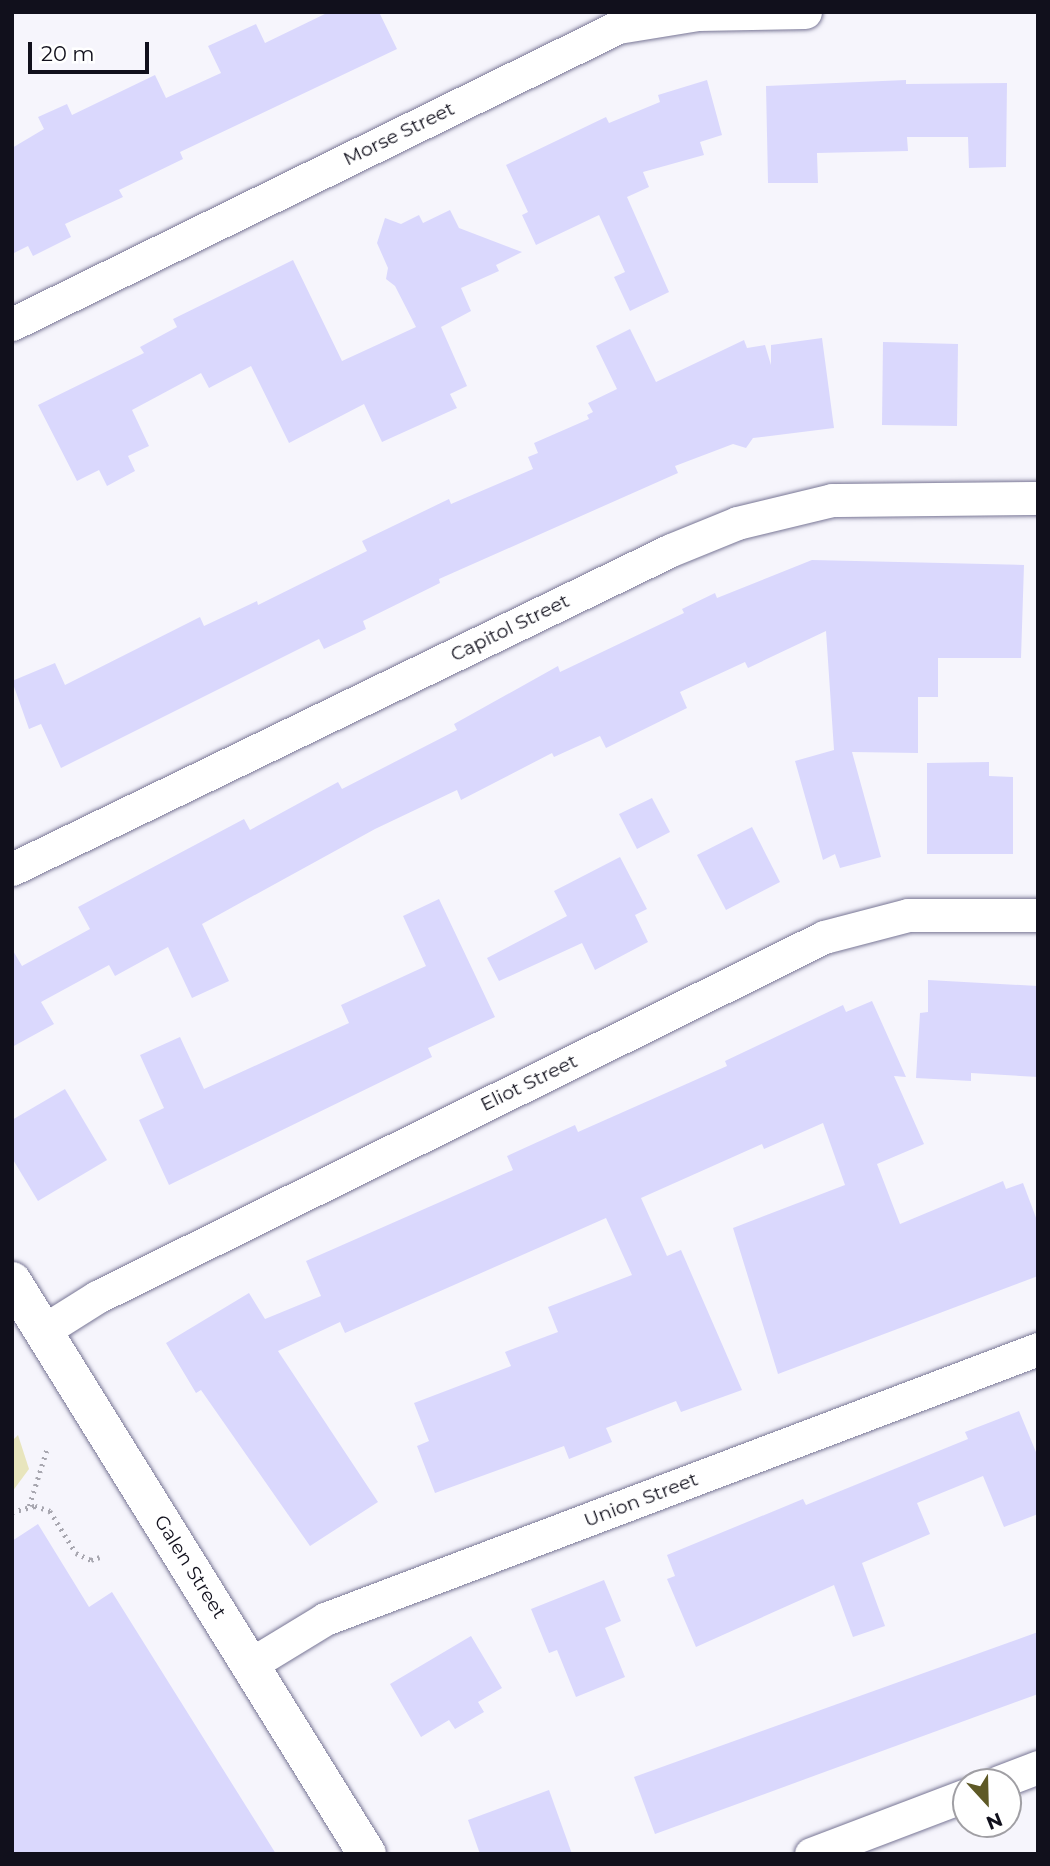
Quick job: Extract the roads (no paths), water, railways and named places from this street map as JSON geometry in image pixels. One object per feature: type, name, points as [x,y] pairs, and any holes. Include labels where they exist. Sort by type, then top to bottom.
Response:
[{"type":"main road","name":"Galen Street","points":[[12,1281],[367,1854]]},
{"type":"street","name":"Morse Street","points":[[12,324],[614,20],[655,15],[805,12]]},
{"type":"street","name":"Capitol Street","points":[[12,869],[671,550],[737,523],[832,500],[1038,498]]},
{"type":"street","name":"Eliot Street","points":[[43,1331],[97,1297],[824,937],[908,915],[1038,915]]},
{"type":"street","name":"Union Street","points":[[251,1664],[325,1619],[1038,1349]]},
{"type":"street","points":[[811,1854],[952,1800]]}]
